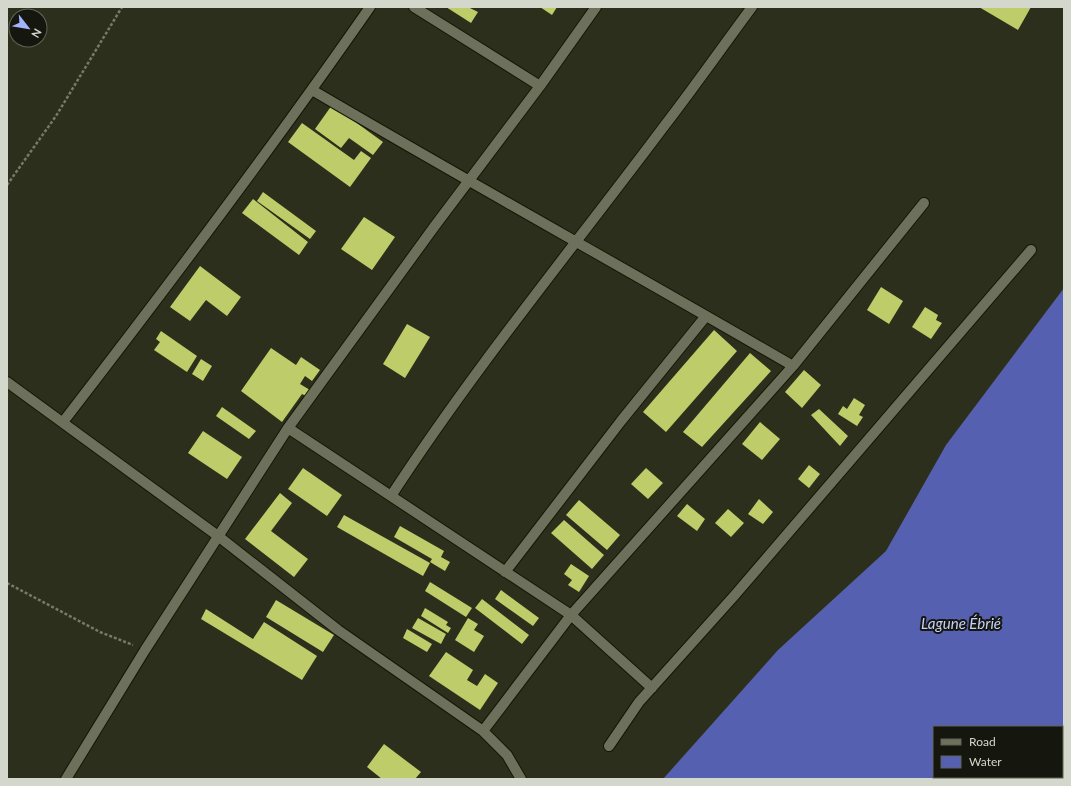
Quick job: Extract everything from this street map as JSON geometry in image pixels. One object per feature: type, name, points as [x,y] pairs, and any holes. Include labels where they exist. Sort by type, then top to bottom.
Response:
[{"type":"street","points":[[63,422],[202,241],[312,90],[370,7]]},
{"type":"street","points":[[414,7],[540,86]]},
{"type":"street","points":[[66,779],[144,650],[288,428],[468,181],[540,86],[596,7]]},
{"type":"street","points":[[391,496],[428,440],[475,375],[666,125],[752,7]]},
{"type":"street","points":[[312,90],[468,181],[577,241],[793,366]]},
{"type":"street","points":[[483,731],[571,615],[793,366],[924,203]]},
{"type":"street","points":[[609,746],[639,702],[734,596],[1031,250]]},
{"type":"street","points":[[505,572],[622,421],[706,316]]},
{"type":"street","points":[[7,382],[218,536],[338,630],[483,731],[507,755],[522,779]]},
{"type":"street","points":[[288,428],[571,615],[652,688]]},
{"type":"path","points":[[7,185],[56,116],[122,7]]},
{"type":"path","points":[[7,583],[100,632],[144,650]]},
{"type":"water","name":"Lagune Ébrié","points":[[1064,288],[1064,779],[663,779],[778,650],[886,551],[946,445]]},
{"type":"building","points":[[446,7],[468,7],[478,12],[471,23]]},
{"type":"building","points":[[540,7],[557,7],[552,15]]},
{"type":"building","points":[[979,7],[1031,7],[1018,30]]},
{"type":"building","points":[[332,105],[383,142],[373,155],[349,138],[341,148],[315,129]]},
{"type":"building","points":[[302,123],[354,160],[361,151],[371,158],[350,187],[288,142]]},
{"type":"building","points":[[263,192],[316,231],[310,239],[257,201]]},
{"type":"building","points":[[253,199],[308,242],[299,255],[242,213]]},
{"type":"building","points":[[364,217],[395,237],[372,270],[341,249]]},
{"type":"building","points":[[200,266],[241,297],[227,316],[206,300],[190,321],[170,307]]},
{"type":"building","points":[[881,287],[903,301],[889,324],[867,310]]},
{"type":"building","points":[[925,307],[938,315],[936,320],[942,323],[931,339],[912,327]]},
{"type":"building","points":[[407,324],[430,337],[405,378],[383,364]]},
{"type":"building","points":[[714,330],[737,351],[666,432],[643,412]]},
{"type":"building","points":[[161,331],[197,356],[187,372],[154,350],[160,342],[156,339]]},
{"type":"building","points":[[271,348],[296,365],[301,357],[320,370],[312,381],[305,376],[300,384],[310,390],[306,396],[302,394],[282,422],[241,391]]},
{"type":"building","points":[[750,353],[771,371],[702,447],[683,432]]},
{"type":"building","points":[[201,359],[212,366],[203,381],[192,374]]},
{"type":"building","points":[[804,370],[821,385],[802,408],[785,392]]},
{"type":"building","points":[[854,398],[865,405],[859,415],[863,417],[857,426],[838,414],[843,406],[847,409]]},
{"type":"building","points":[[222,407],[256,431],[249,439],[216,416]]},
{"type":"building","points":[[819,409],[848,436],[840,446],[811,415]]},
{"type":"building","points":[[760,422],[780,439],[762,460],[742,444]]},
{"type":"building","points":[[203,431],[242,457],[227,479],[188,453]]},
{"type":"building","points":[[809,465],[820,474],[809,488],[798,479]]},
{"type":"building","points":[[303,468],[342,495],[327,516],[288,489]]},
{"type":"building","points":[[646,468],[663,483],[648,499],[631,484]]},
{"type":"building","points":[[280,493],[292,503],[271,531],[308,559],[294,577],[245,539]]},
{"type":"building","points":[[759,499],[773,512],[763,524],[748,514]]},
{"type":"building","points":[[579,500],[620,535],[607,550],[566,515]]},
{"type":"building","points":[[687,504],[705,519],[697,531],[677,516]]},
{"type":"building","points":[[728,509],[744,523],[731,537],[715,523]]},
{"type":"building","points":[[344,515],[430,563],[423,576],[337,527]]},
{"type":"building","points":[[564,520],[604,555],[592,569],[551,533]]},
{"type":"building","points":[[400,526],[444,551],[441,557],[450,562],[445,571],[430,562],[432,559],[394,537]]},
{"type":"building","points":[[571,564],[589,576],[579,592],[568,585],[572,580],[564,574]]},
{"type":"building","points":[[430,582],[472,608],[466,617],[425,591]]},
{"type":"building","points":[[501,590],[539,618],[533,626],[495,599]]},
{"type":"building","points":[[482,599],[529,635],[522,644],[475,608]]},
{"type":"building","points":[[276,600],[334,635],[323,652],[266,617]]},
{"type":"building","points":[[425,608],[448,622],[446,625],[451,628],[448,633],[421,616]]},
{"type":"building","points":[[206,609],[253,639],[264,622],[317,656],[302,680],[201,619]]},
{"type":"building","points":[[418,618],[446,634],[441,644],[412,628]]},
{"type":"building","points":[[468,618],[478,624],[474,630],[484,636],[474,652],[455,640]]},
{"type":"building","points":[[407,629],[432,644],[427,652],[403,638]]},
{"type":"building","points":[[446,652],[473,670],[467,680],[477,686],[485,674],[498,683],[480,710],[429,676]]},
{"type":"building","points":[[384,744],[421,772],[415,779],[382,779],[367,767]]}]
